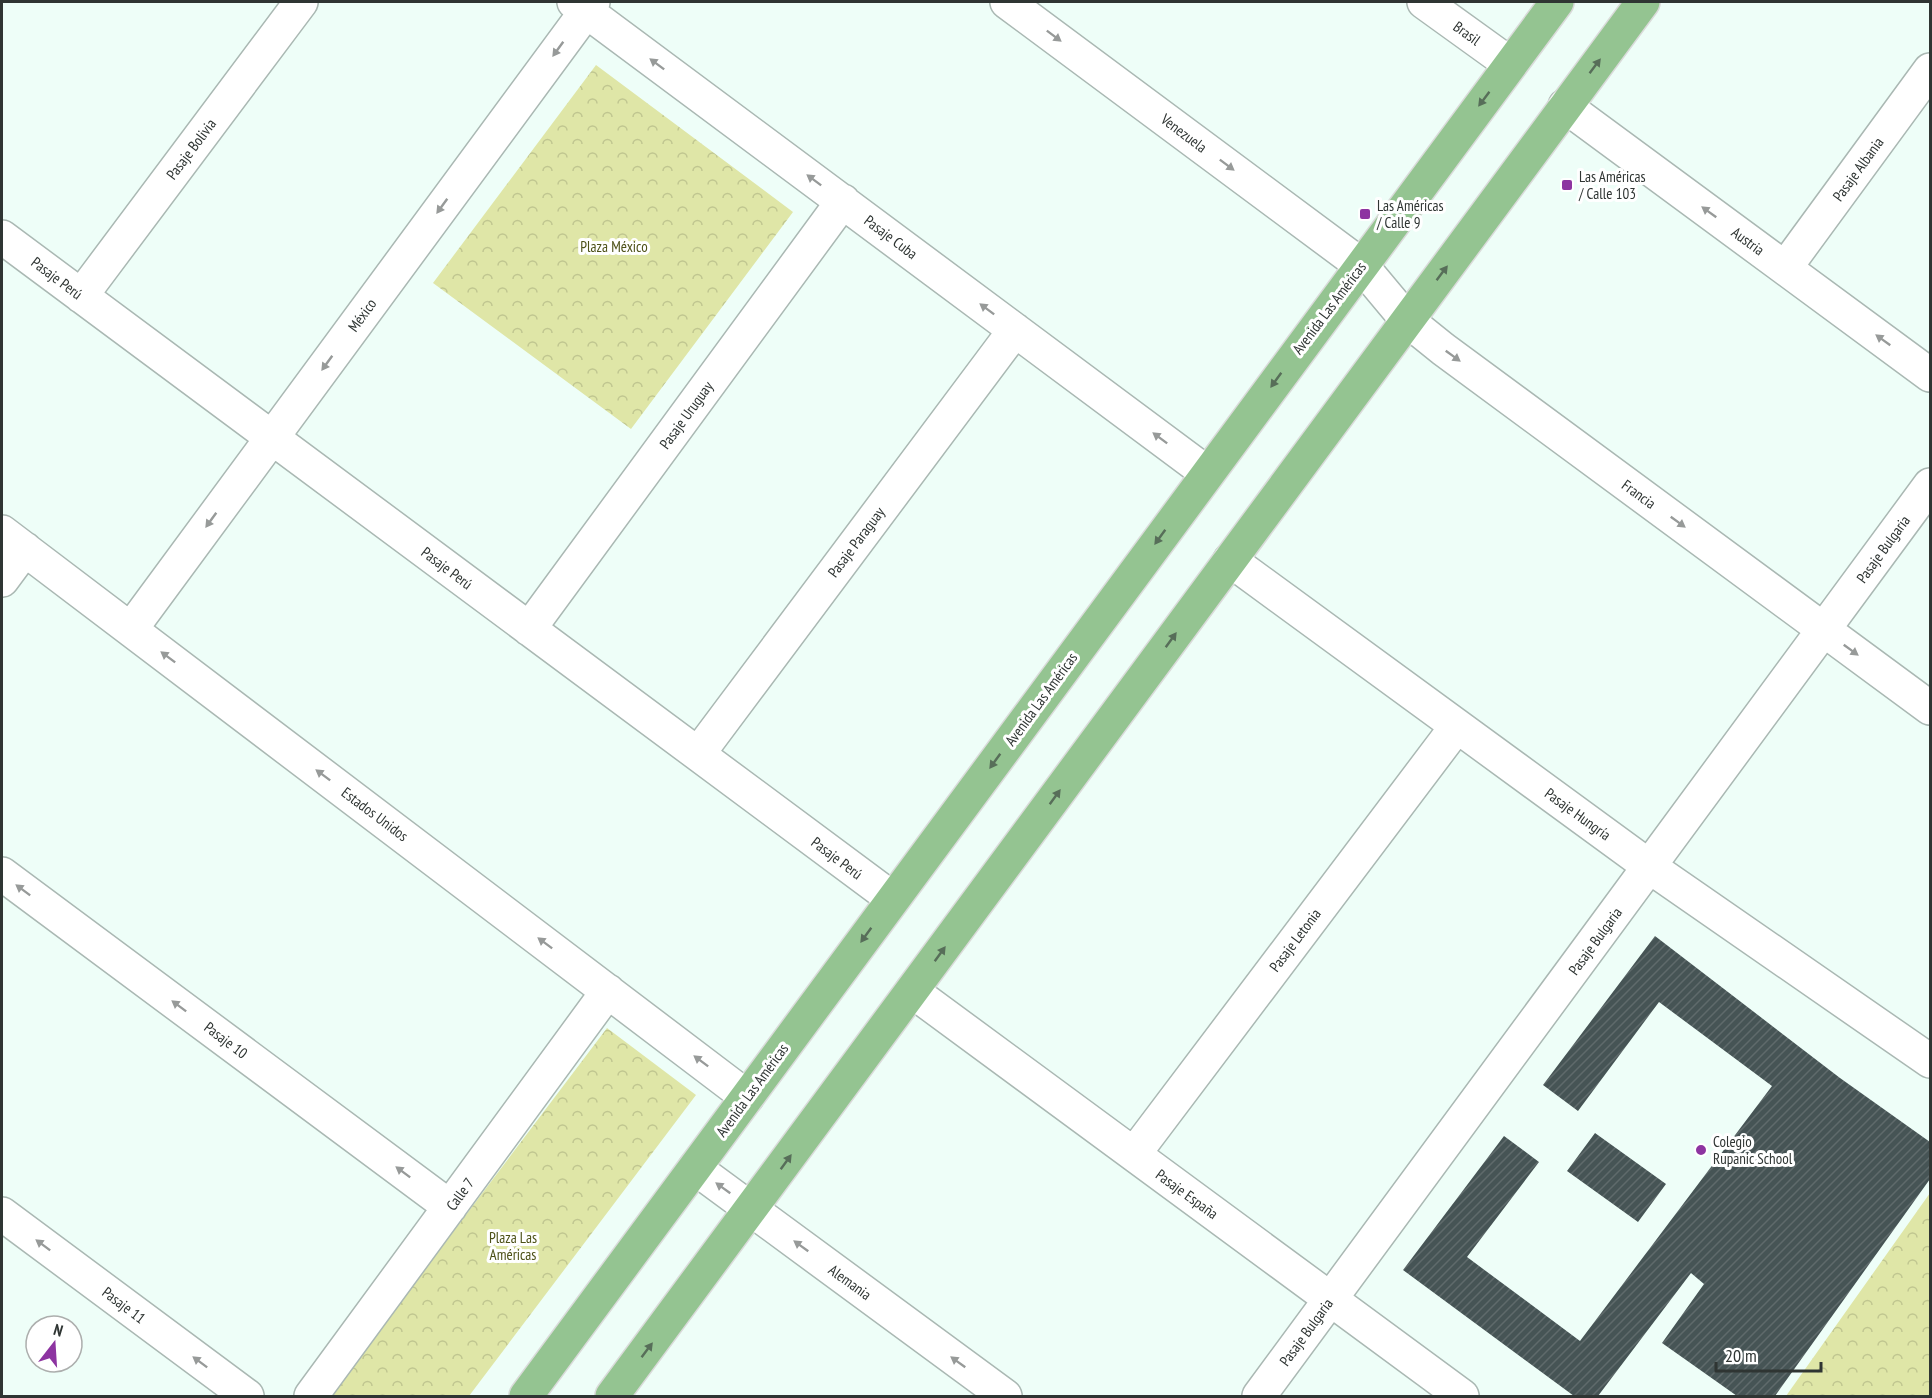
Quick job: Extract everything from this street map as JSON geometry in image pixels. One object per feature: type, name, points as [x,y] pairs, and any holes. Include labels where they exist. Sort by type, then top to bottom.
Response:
[{"type":"main road","name":"Avenida Las Américas","points":[[526,1396],[1557,2]]},
{"type":"main road","points":[[612,1396],[1643,2]]},
{"type":"street","name":"Pasaje Bolivia","points":[[81,296],[301,2]]},
{"type":"street","name":"Venezuela","points":[[1007,2],[1361,265]]},
{"type":"street","name":"Brasil","points":[[1424,2],[1510,64]]},
{"type":"street","name":"Pasaje Cuba","points":[[584,5],[1207,473]]},
{"type":"street","name":"México","points":[[131,629],[272,438],[584,5]]},
{"type":"street","name":"Pasaje Albania","points":[[1785,268],[1930,70]]},
{"type":"street","name":"Austria","points":[[1565,106],[1930,375]]},
{"type":"street","name":"Pasaje Uruguay","points":[[529,629],[843,201]]},
{"type":"street","name":"Pasaje Perú","points":[[2,237],[893,899]]},
{"type":"street","name":"Francia","points":[[1361,265],[1407,320],[1930,708]]},
{"type":"street","name":"Pasaje Paraguay","points":[[698,754],[1015,330]]},
{"type":"street","name":"Pasaje Bulgaria","points":[[1259,1396],[1930,485]]},
{"type":"street","name":"Estados Unidos","points":[[13,540],[747,1097]]},
{"type":"street","points":[[2,580],[13,540]]},
{"type":"street","name":"Pasaje Hungría","points":[[1230,560],[1650,867],[1930,1061]]},
{"type":"street","name":"Pasaje Letonia","points":[[1134,1154],[1457,726]]},
{"type":"street","name":"Pasaje 10","points":[[2,874],[450,1206]]},
{"type":"street","name":"Calle 7","points":[[311,1396],[608,991]]},
{"type":"street","name":"Pasaje España","points":[[912,991],[1462,1396]]},
{"type":"street","name":"Alemania","points":[[695,1167],[1005,1396]]},
{"type":"street","name":"Pasaje 11","points":[[2,1214],[247,1396]]},
{"type":"green space","name":"Plaza México","points":[[596,65],[793,212],[631,429],[433,283]]},
{"type":"green space","name":"Plaza Las Américas","points":[[607,1028],[696,1095],[469,1396],[329,1396]]},
{"type":"green space","points":[[1930,1193],[1930,1396],[1786,1396]]},
{"type":"building","points":[[1655,936],[1840,1078],[1930,1142],[1930,1179],[1775,1396],[1737,1396],[1662,1343],[1704,1284],[1691,1273],[1598,1396],[1574,1396],[1403,1270],[1504,1136],[1539,1162],[1467,1257],[1580,1341],[1772,1086],[1659,1002],[1578,1111],[1543,1085]]},
{"type":"building","points":[[1595,1133],[1666,1184],[1638,1222],[1567,1171]]},
{"type":"place","name":"Las Américas / Calle 103","points":[[1567,185]]},
{"type":"place","name":"Las Américas / Calle 9","points":[[1365,214]]},
{"type":"place","name":"Colegio Rupanic School","points":[[1701,1150]]}]
